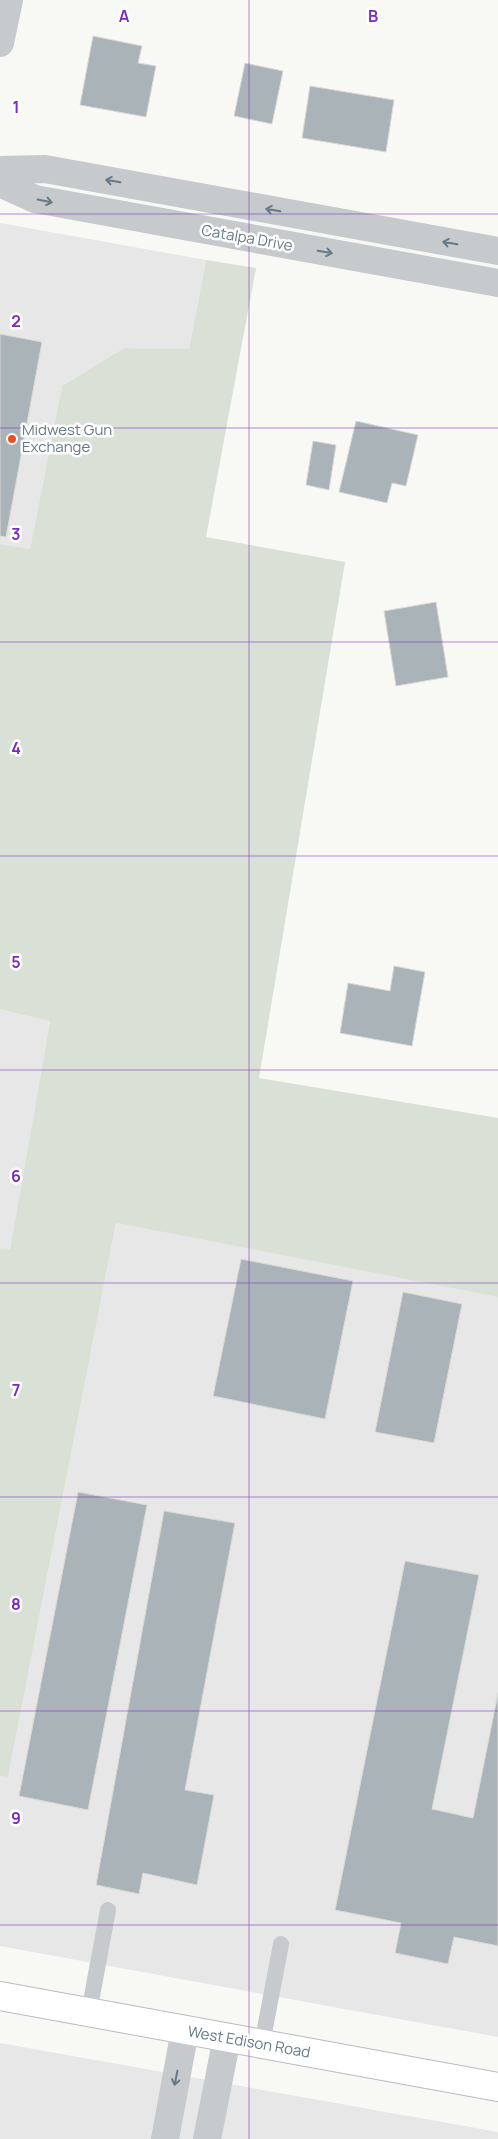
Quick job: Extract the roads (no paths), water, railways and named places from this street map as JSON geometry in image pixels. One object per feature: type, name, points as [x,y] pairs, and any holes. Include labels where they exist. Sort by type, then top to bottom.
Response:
[{"type":"main road","name":"West Edison Road","points":[[0,1996],[498,2087]]},
{"type":"street","points":[[0,43],[8,0]]},
{"type":"street","name":"Catalpa Drive","points":[[0,170],[45,169],[498,251]]},
{"type":"street","name":"Catalpa Drive","points":[[0,183],[35,199],[498,283]]},
{"type":"street","points":[[165,2139],[185,2030]]},
{"type":"street","points":[[207,2139],[227,2038]]},
{"type":"lane","points":[[89,2012],[108,1910]]},
{"type":"lane","points":[[262,2044],[282,1944]]},
{"type":"place","name":"Midwest Gun Exchange","points":[[12,439]]}]
